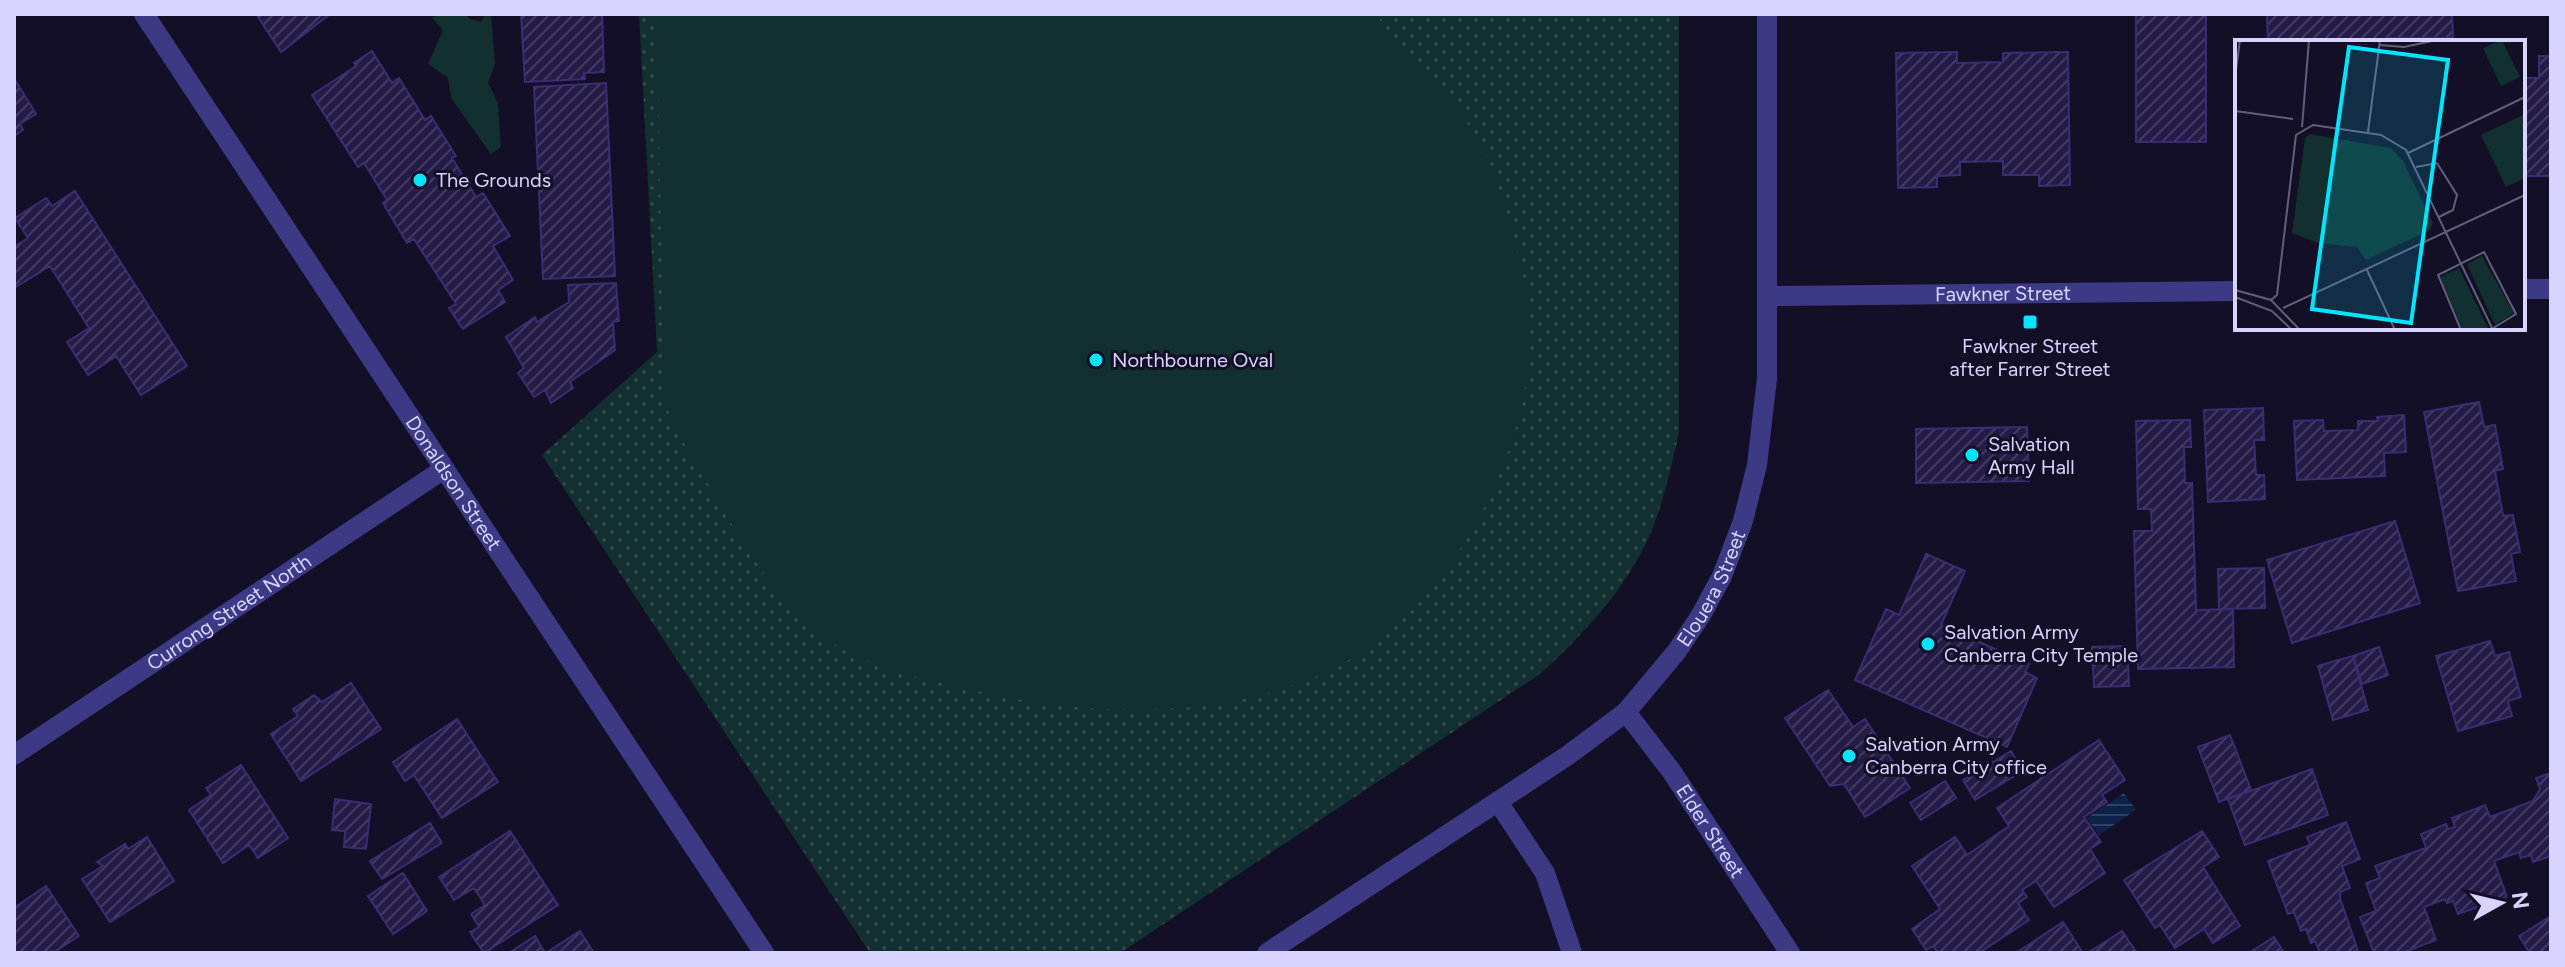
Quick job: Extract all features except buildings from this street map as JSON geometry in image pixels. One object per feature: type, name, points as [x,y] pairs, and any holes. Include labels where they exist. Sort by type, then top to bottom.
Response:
[{"type":"street","name":"Donaldson Street","points":[[144,14],[764,953]]},
{"type":"street","name":"Elouera Street","points":[[1267,953],[1498,802],[1626,712],[1677,651],[1722,576],[1743,521],[1757,465],[1763,422],[1769,296],[1767,14]]},
{"type":"street","points":[[2525,289],[2551,289]]},
{"type":"street","name":"Fawkner Street","points":[[1769,296],[2235,291]]},
{"type":"street","name":"Currong Street North","points":[[14,755],[444,469]]},
{"type":"street","name":"Elder Street","points":[[1626,712],[1672,772],[1790,953]]},
{"type":"street","points":[[1498,802],[1545,873],[1572,953]]},
{"type":"green space","points":[[438,14],[467,14],[468,18],[481,22],[485,14],[491,14],[495,64],[488,83],[498,103],[501,147],[491,154],[451,98],[448,78],[428,64],[443,30],[432,18]]},
{"type":"green space","name":"Northbourne Oval","points":[[639,14],[1679,14],[1679,432],[1658,513],[1638,558],[1601,612],[1540,674],[1120,953],[870,953],[542,455],[657,352]]},
{"type":"green space","name":"Northbourne Oval","points":[[657,14],[1380,14],[1380,29],[1402,47],[1439,87],[1480,145],[1507,211],[1529,312],[1526,384],[1514,432],[1497,480],[1474,526],[1446,569],[1414,607],[1377,640],[1338,666],[1256,696],[1212,704],[1122,710],[1033,702],[906,674],[863,659],[827,639],[776,589],[749,551],[686,446],[664,400]]},
{"type":"water","points":[[2124,793],[2136,810],[2099,835],[2087,818]]},
{"type":"place","name":"The Grounds","points":[[420,180]]},
{"type":"place","name":"Fawkner Street after Farrer Street","points":[[2030,322]]},
{"type":"place","name":"Northbourne Oval","points":[[1096,360]]},
{"type":"place","name":"Salvation Army Hall","points":[[1972,455]]},
{"type":"place","name":"Salvation Army Canberra City Temple","points":[[1928,644]]},
{"type":"place","name":"Salvation Army Canberra City office","points":[[1849,756]]}]
